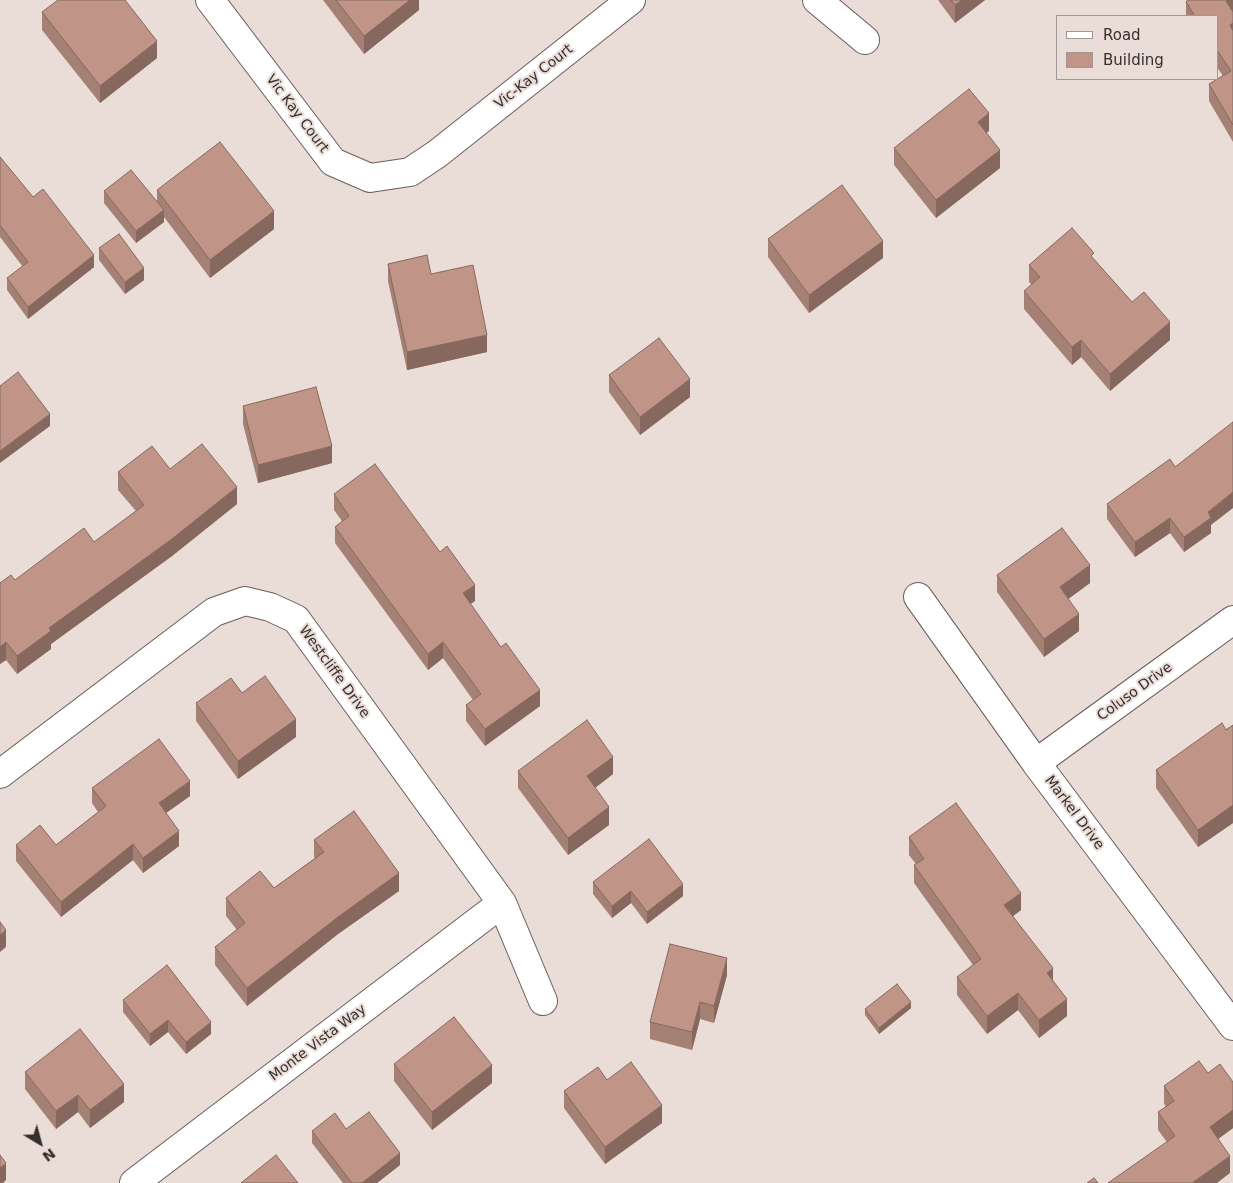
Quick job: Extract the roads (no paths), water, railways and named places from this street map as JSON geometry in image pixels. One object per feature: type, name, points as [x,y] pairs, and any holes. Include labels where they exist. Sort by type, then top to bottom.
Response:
[{"type":"street","name":"Vic Kay Court","points":[[210,0],[333,162],[370,178],[410,172],[437,154]]},
{"type":"street","name":"Vic-Kay Court","points":[[437,154],[631,0]]},
{"type":"street","points":[[817,0],[865,40]]},
{"type":"street","name":"Markel Drive","points":[[918,597],[1036,764],[1233,1026]]},
{"type":"street","name":"Westcliffe Drive","points":[[0,774],[214,612],[245,601],[270,607],[296,619],[502,903],[543,1001]]},
{"type":"street","name":"Coluso Drive","points":[[1036,764],[1233,620]]},
{"type":"street","name":"Monte Vista Way","points":[[134,1183],[502,903]]}]
